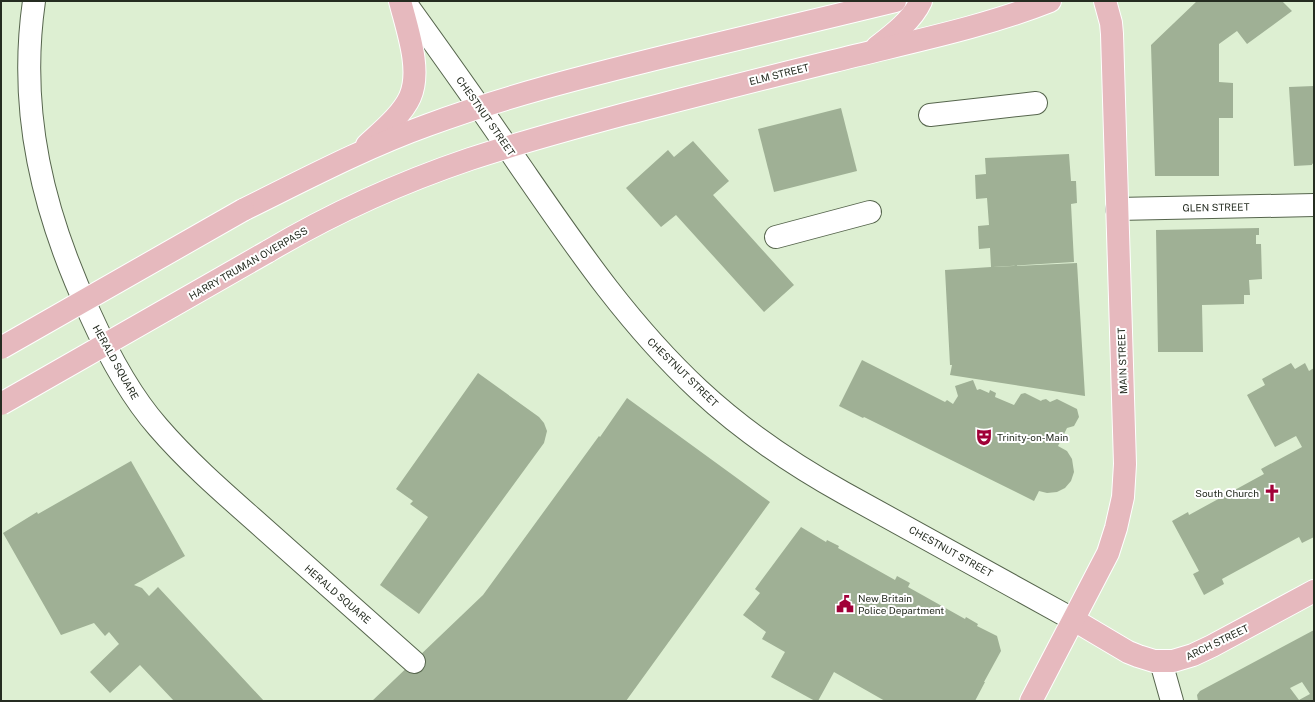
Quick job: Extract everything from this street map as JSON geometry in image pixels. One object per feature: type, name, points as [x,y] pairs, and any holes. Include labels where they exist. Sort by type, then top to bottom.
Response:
[{"type":"main road","points":[[355,155],[379,134],[398,114],[406,104],[412,90],[415,72],[400,1]]},
{"type":"main road","points":[[1,348],[243,210],[355,155],[427,125],[480,107],[573,80],[895,1]]},
{"type":"main road","points":[[870,52],[898,30],[917,10],[921,1]]},
{"type":"main road","name":"ELM STREET","points":[[508,147],[719,89],[989,21],[1050,1]]},
{"type":"main road","name":"MAIN STREET","points":[[1031,701],[1102,568],[1111,547],[1121,507],[1125,480],[1112,34],[1111,23],[1105,1]]},
{"type":"main road","name":"HARRY TRUMAN OVERPASS","points":[[1,404],[318,223],[394,188],[472,158],[508,147]]},
{"type":"main road","name":"ARCH STREET","points":[[1074,620],[1132,654],[1148,660],[1161,662],[1178,660],[1200,652],[1314,591]]},
{"type":"street","name":"HERALD SQUARE","points":[[34,1],[29,58],[29,83],[34,140],[44,191],[53,223],[72,274],[121,375],[154,422],[191,463],[414,662]]},
{"type":"street","name":"CHESTNUT STREET","points":[[404,1],[508,147],[576,247],[620,306],[670,362],[700,392],[728,416],[773,449],[824,482],[1074,620]]},
{"type":"street","points":[[930,115],[1036,103]]},
{"type":"street","name":"GLEN STREET","points":[[1117,209],[1314,204]]},
{"type":"street","points":[[776,237],[870,212]]},
{"type":"street","points":[[1161,662],[1172,701]]},
{"type":"building","points":[[1197,1],[1282,1],[1292,11],[1247,44],[1237,31],[1219,44],[1219,82],[1233,83],[1233,118],[1219,118],[1219,176],[1155,176],[1151,45]]},
{"type":"building","points":[[1314,86],[1314,163],[1312,165],[1294,166],[1289,87]]},
{"type":"building","points":[[841,108],[857,171],[774,192],[758,129]]},
{"type":"building","points":[[693,141],[729,181],[713,195],[794,285],[764,312],[676,215],[661,227],[626,188],[668,150],[674,157]]},
{"type":"building","points":[[1069,154],[1071,181],[1076,181],[1077,203],[1071,204],[1074,262],[993,267],[1077,263],[1085,396],[950,375],[952,365],[950,365],[945,270],[991,267],[990,248],[979,249],[978,226],[989,225],[987,198],[976,199],[975,175],[986,174],[985,158]]},
{"type":"building","points":[[1259,228],[1259,235],[1256,235],[1256,244],[1261,244],[1262,279],[1249,280],[1250,295],[1244,295],[1244,304],[1202,305],[1203,352],[1158,352],[1156,230]]},
{"type":"building","name":"Trinity-on-Main","points":[[862,360],[945,402],[947,400],[953,404],[958,396],[955,386],[973,380],[977,390],[980,389],[989,393],[990,390],[996,393],[995,397],[1014,405],[1021,394],[1025,393],[1041,401],[1046,399],[1050,402],[1057,399],[1077,409],[1079,417],[1074,426],[1067,428],[1058,446],[1067,451],[1072,459],[1074,472],[1071,481],[1065,488],[1057,492],[1047,493],[1039,491],[1034,501],[839,406]]},
{"type":"building","name":"South Church","points":[[1291,363],[1295,369],[1305,363],[1309,371],[1314,368],[1314,537],[1302,543],[1299,537],[1222,579],[1224,584],[1204,595],[1193,574],[1199,571],[1172,521],[1188,512],[1189,515],[1264,474],[1261,469],[1302,447],[1296,436],[1275,447],[1247,395],[1265,385],[1262,379]]},
{"type":"building","points":[[478,373],[539,417],[544,423],[547,431],[544,443],[419,614],[380,585],[428,517],[410,504],[413,501],[396,489]]},
{"type":"building","points":[[627,398],[770,502],[626,701],[372,701],[483,595],[599,436],[600,437]]},
{"type":"building","points":[[131,461],[185,556],[134,585],[142,588],[149,596],[158,587],[264,701],[174,701],[140,665],[110,693],[90,672],[119,644],[109,632],[105,636],[94,623],[61,635],[3,533],[37,512],[38,514]]},
{"type":"building","name":"New Britain Police Department","points":[[801,527],[826,542],[827,540],[839,546],[838,548],[895,580],[897,576],[910,583],[908,587],[965,619],[966,617],[978,624],[977,626],[997,636],[1001,651],[975,701],[885,701],[834,672],[818,701],[815,701],[771,677],[785,652],[762,639],[766,632],[743,615],[760,593],[755,589]]},
{"type":"building","points":[[1314,630],[1314,701],[1198,701],[1197,695],[1200,691]],"holes":[[[1302,682],[1310,694],[1299,700],[1290,688]]]},
{"type":"place","name":"Trinity-on-Main","points":[[984,437]]},
{"type":"place","name":"South Church","points":[[1272,493]]},
{"type":"place","name":"New Britain Police Department","points":[[845,604]]}]
